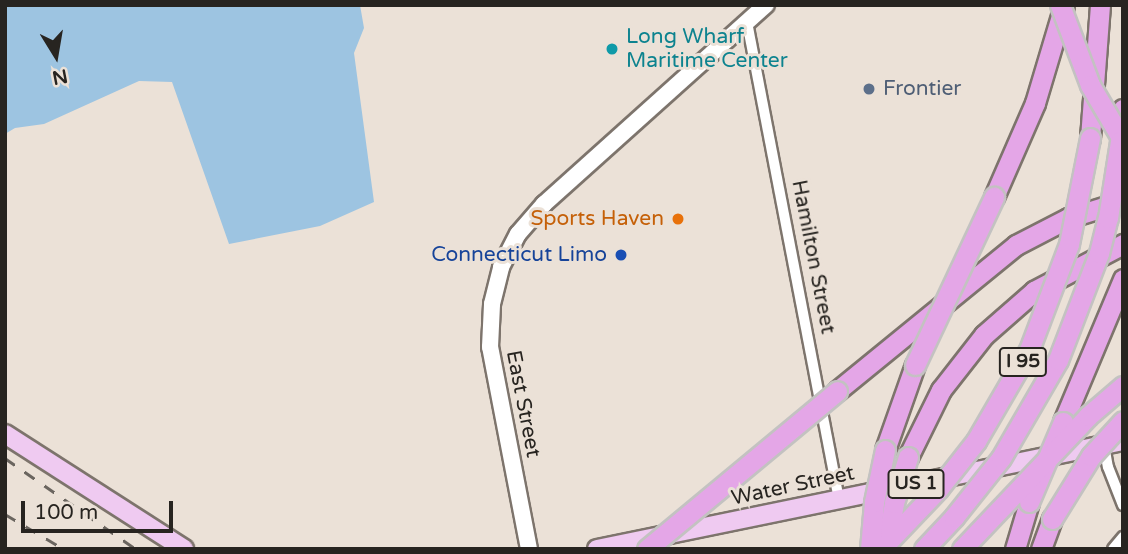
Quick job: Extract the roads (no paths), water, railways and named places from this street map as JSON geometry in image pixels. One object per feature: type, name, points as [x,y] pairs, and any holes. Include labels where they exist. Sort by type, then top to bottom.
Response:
[{"type":"highway","points":[[1062,5],[1090,85],[1121,141]]},
{"type":"highway","points":[[870,549],[874,502],[885,450],[915,365],[1035,103],[1062,5]]},
{"type":"highway","name":"I 95","points":[[881,549],[939,488],[976,441],[1029,350],[1069,244],[1090,138],[1100,5]]},
{"type":"highway","name":"I 95","points":[[924,549],[954,517],[1001,458],[1022,427],[1058,360],[1099,253],[1121,141],[1123,109]]},
{"type":"highway","points":[[647,549],[1016,245],[1068,218],[1123,201]]},
{"type":"highway","points":[[886,549],[894,503],[908,457],[941,390],[984,335],[1034,291],[1123,244]]},
{"type":"highway","points":[[1015,549],[1029,502],[1123,279]]},
{"type":"highway","points":[[962,549],[1088,416],[1123,386]]},
{"type":"highway","points":[[1041,549],[1052,519],[1091,456],[1123,421]]},
{"type":"main road","name":"East Street","points":[[529,549],[490,346],[492,304],[501,267],[518,234],[544,204],[766,5]]},
{"type":"main road","points":[[5,435],[184,549]]},
{"type":"main road","name":"Water Street","points":[[597,549],[1123,441]]},
{"type":"street","name":"Hamilton Street","points":[[747,22],[839,498]]},
{"type":"street","points":[[1104,445],[1108,467],[1123,505]]},
{"type":"street","points":[[1113,549],[1123,537]]},
{"type":"water","points":[[5,5],[360,5],[364,28],[354,53],[374,202],[320,226],[229,244],[172,82],[139,81],[44,124],[15,128],[5,134]]},
{"type":"railway","points":[[5,458],[136,549]]},
{"type":"railway","points":[[5,514],[64,549]]},
{"type":"place","name":"Long Wharf Maritime Center","points":[[612,49]]},
{"type":"place","name":"Frontier","points":[[869,89]]},
{"type":"place","name":"Sports Haven","points":[[678,219]]},
{"type":"place","name":"Connecticut Limo","points":[[621,255]]}]
